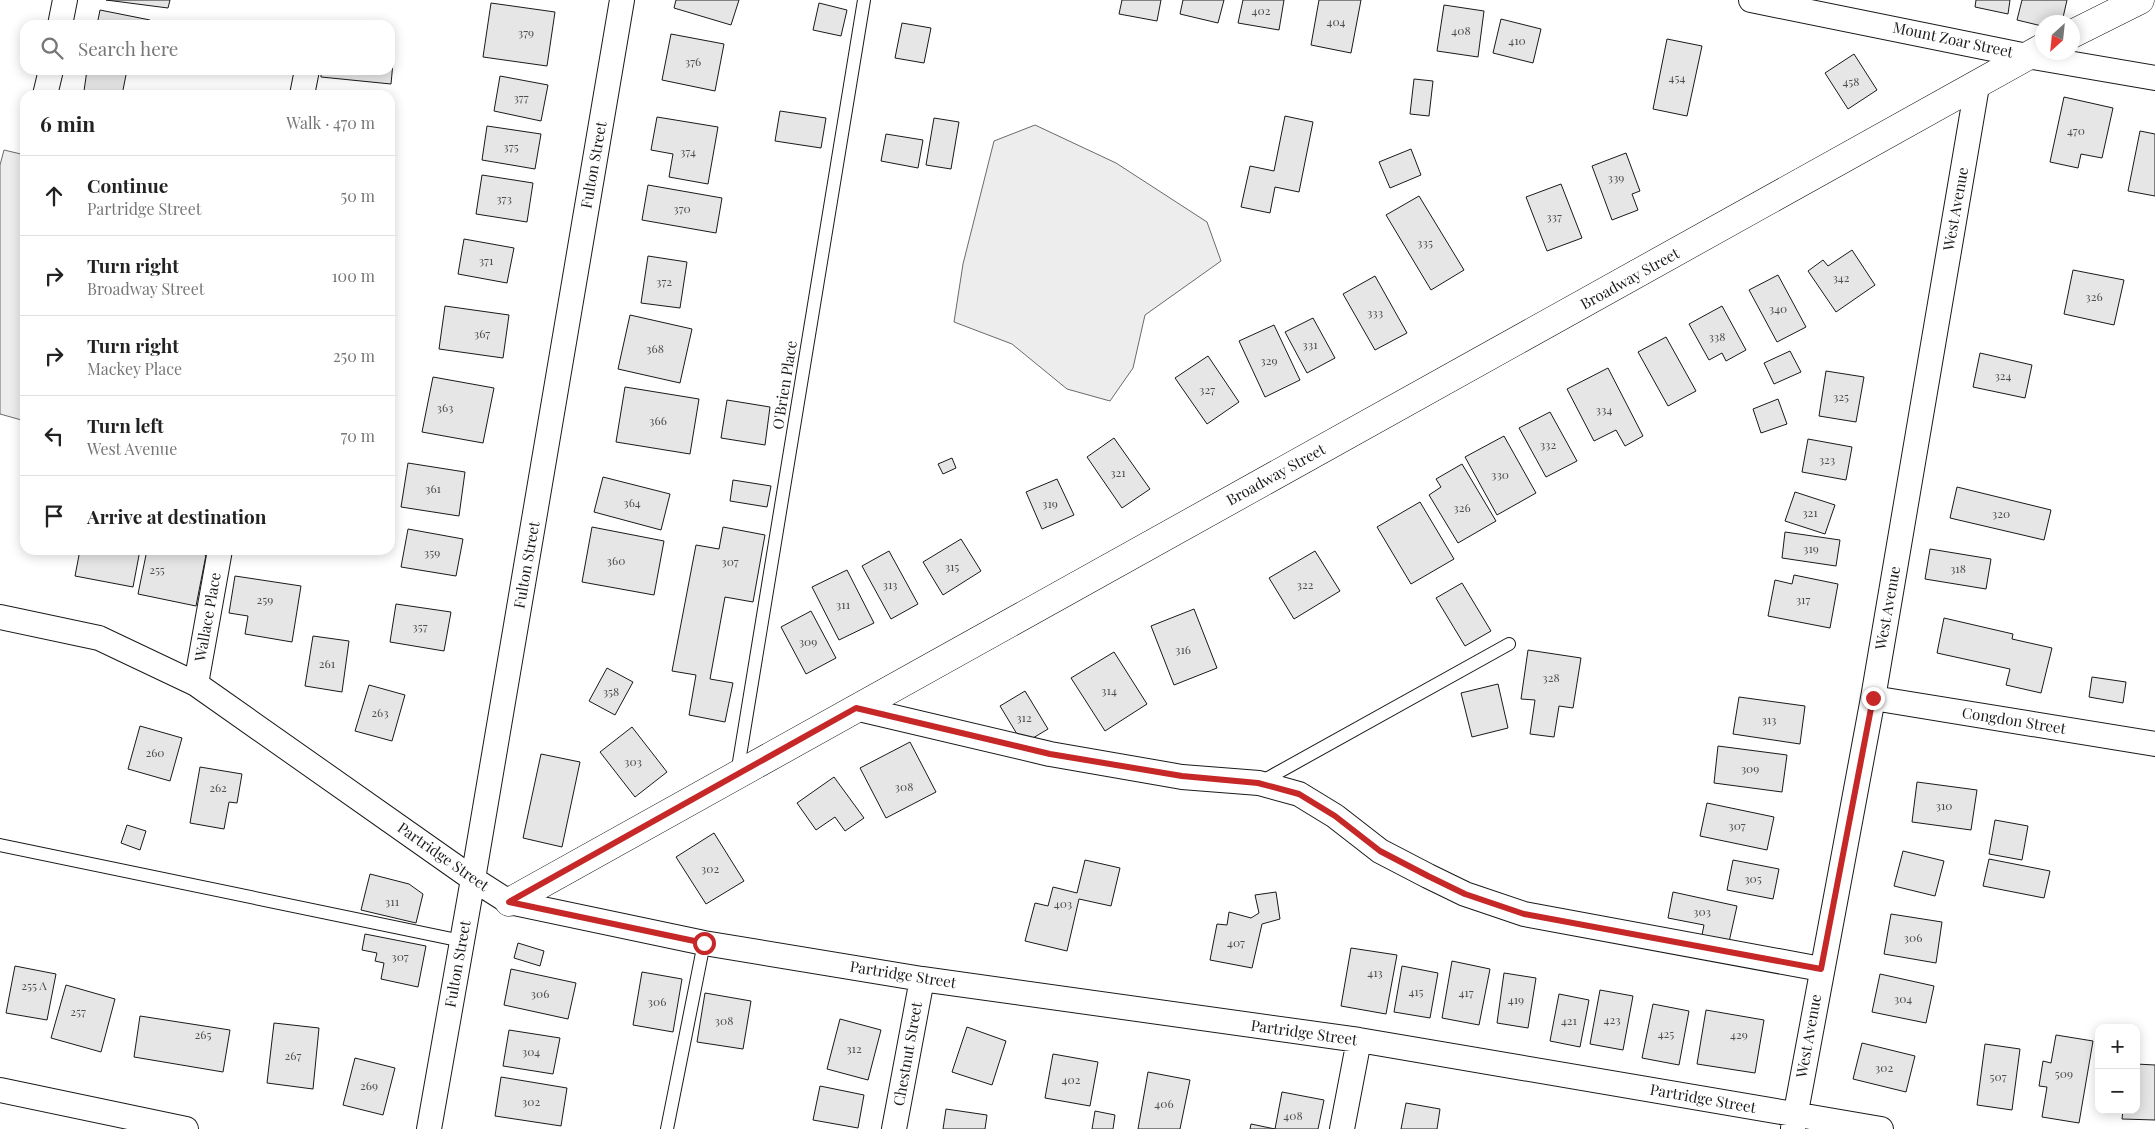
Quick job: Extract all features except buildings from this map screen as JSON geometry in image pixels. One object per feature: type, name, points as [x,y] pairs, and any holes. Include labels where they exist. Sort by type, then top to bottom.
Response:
[{"type":"street","points":[[61,20],[65,0]]},
{"type":"street","name":"Fulton Street","points":[[429,1129],[474,879],[622,0]]},
{"type":"street","name":"Mount Zoar Street","points":[[1751,0],[1836,8],[2035,52]]},
{"type":"street","points":[[2080,30],[2140,0]]},
{"type":"street","name":"Broadway Street","points":[[509,902],[2035,52]]},
{"type":"street","name":"Mount Zoar Street","points":[[2072,60],[2155,78]]},
{"type":"street","points":[[47,90],[50,75]]},
{"type":"street","points":[[303,90],[306,75]]},
{"type":"street","name":"West Avenue","points":[[1794,1122],[1873,698],[1977,86]]},
{"type":"street","name":"Wallace Place","points":[[196,684],[219,555]]},
{"type":"street","name":"Partridge Street","points":[[0,617],[99,638],[196,684],[509,902],[704,943],[922,979],[1359,1040],[1794,1122],[1881,1129]]},
{"type":"street","name":"Congdon Street","points":[[1873,698],[2155,744]]},
{"type":"street","points":[[856,708],[1050,754],[1182,776],[1258,783],[1299,794],[1335,816],[1380,851],[1465,894],[1524,914],[1821,969]]},
{"type":"street","name":"Chestnut Street","points":[[894,1129],[922,979]]},
{"type":"street","points":[[1342,1129],[1359,1040]]},
{"type":"street","points":[[0,1090],[186,1129]]},
{"type":"lane","name":"O'Brien Place","points":[[737,774],[864,0]]},
{"type":"lane","points":[[1258,783],[1509,644]]},
{"type":"lane","points":[[0,845],[462,941]]},
{"type":"lane","points":[[667,1129],[704,943]]},
{"type":"shaded area","points":[[1035,125],[1116,163],[1207,222],[1221,261],[1145,315],[1133,368],[1110,401],[1067,389],[1012,344],[954,322],[963,264],[994,141]]},
{"type":"shaded area","points":[[4,150],[20,154],[20,420],[0,414],[0,165]]},
{"type":"route","points":[[704,943],[509,902],[856,708],[1050,754],[1182,776],[1258,783],[1299,794],[1335,816],[1380,851],[1465,894],[1524,914],[1821,969],[1873,698]]}]
